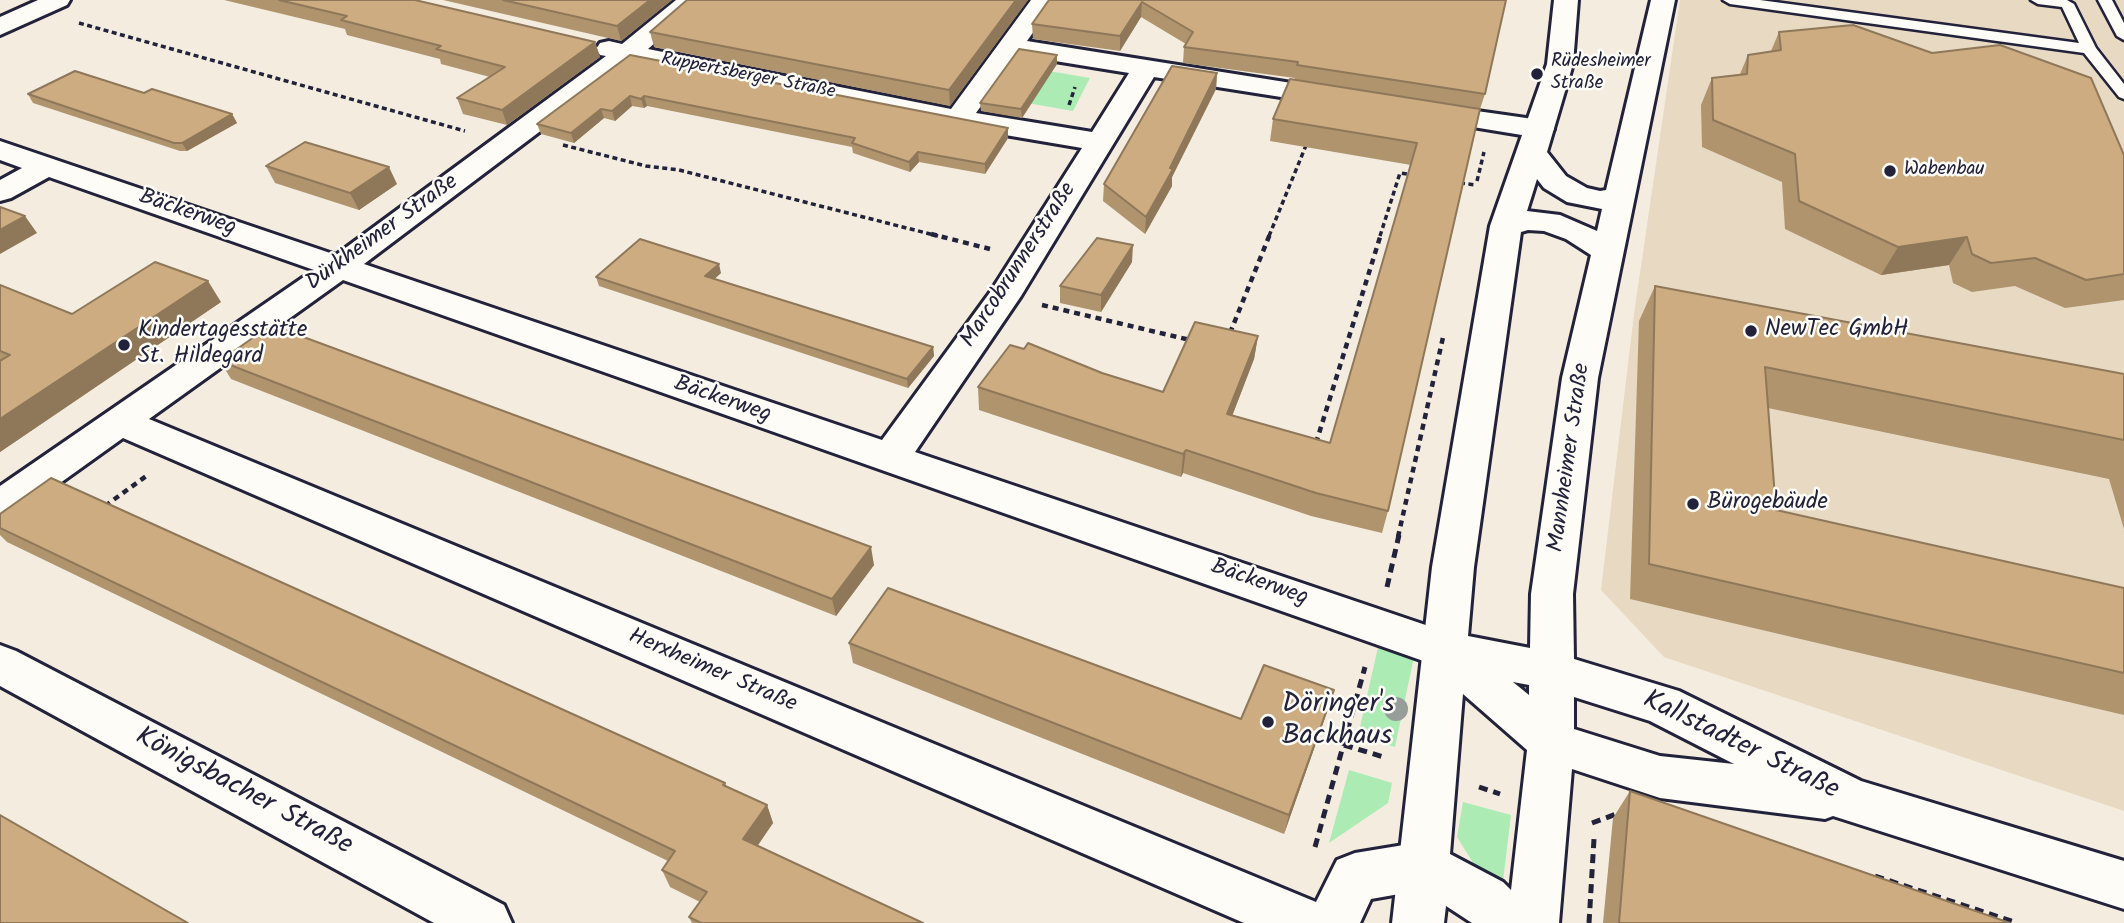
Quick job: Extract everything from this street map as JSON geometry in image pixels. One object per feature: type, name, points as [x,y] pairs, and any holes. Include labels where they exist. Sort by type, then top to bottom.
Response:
[{"type":"street","points":[[0,27],[58,0]]},
{"type":"street","name":"Dürkheimer Straße","points":[[0,506],[340,267],[627,53],[691,0]]},
{"type":"street","points":[[958,119],[1044,0]]},
{"type":"street","points":[[1418,923],[1452,566],[1506,226],[1560,64],[1566,0]]},
{"type":"street","name":"Mannheimer Straße","points":[[1534,923],[1551,743],[1552,594],[1577,398],[1663,0]]},
{"type":"street","name":"Ruppertsberger Straße","points":[[588,44],[958,119],[1100,142]]},
{"type":"street","points":[[1010,46],[1363,102]]},
{"type":"street","name":"Marcobrunnerstraße","points":[[889,460],[1004,296],[1146,68]]},
{"type":"street","points":[[1399,107],[1536,140]]},
{"type":"street","points":[[1536,140],[1555,182],[1578,196],[1600,200],[1620,199]]},
{"type":"street","name":"Bäckerweg","points":[[0,150],[889,460],[1445,650]]},
{"type":"street","points":[[0,192],[47,166]]},
{"type":"street","points":[[1506,226],[1526,220],[1549,222],[1577,232],[1608,252]]},
{"type":"street","name":"Herxheimer Straße","points":[[120,422],[1304,923]]},
{"type":"street","points":[[1445,650],[1551,743]]},
{"type":"street","name":"Kallstadter Straße","points":[[1445,650],[1550,671],[1663,705],[1850,800],[2124,885]]},
{"type":"street","name":"Königsbacher Straße","points":[[0,664],[486,923]]},
{"type":"street","name":"Kallstadter Straße","points":[[1551,743],[1660,778],[1850,800]]},
{"type":"street","points":[[1333,923],[1355,877],[1422,866],[1485,900],[1506,923]]},
{"type":"lane","points":[[1730,0],[2088,48]]},
{"type":"lane","points":[[2038,0],[2066,2],[2088,48],[2124,94]]},
{"type":"lane","points":[[2105,0],[2124,36]]},
{"type":"path","points":[[35,11],[512,139],[679,170],[1028,258]]},
{"type":"path","points":[[1229,335],[1326,96]]},
{"type":"path","points":[[1314,449],[1400,173],[1426,177]]},
{"type":"path","points":[[1452,181],[1476,186]]},
{"type":"path","points":[[1004,296],[1198,342]]},
{"type":"path","points":[[97,512],[184,449]]},
{"type":"path","points":[[1312,859],[1377,625]]},
{"type":"path","points":[[1588,923],[1595,824],[1620,812],[1634,814]]},
{"type":"path","points":[[1867,874],[2017,923]]},
{"type":"shaded area","points":[[1680,0],[2124,0],[2124,811],[1664,657],[1601,590],[1634,314]]},
{"type":"green space","points":[[1031,68],[1090,78],[1073,111],[1010,100]]},
{"type":"green space","points":[[1378,647],[1414,657],[1395,747],[1358,736]]},
{"type":"green space","points":[[1349,770],[1392,783],[1388,803],[1329,843]]},
{"type":"green space","points":[[1463,802],[1511,815],[1503,881],[1485,882],[1457,837]]},
{"type":"building","points":[[279,0],[415,0],[595,42],[502,110],[457,98],[505,67],[436,49],[441,46],[341,20],[347,16]]},
{"type":"building","points":[[503,0],[650,0],[617,26]]},
{"type":"building","points":[[687,0],[1016,0],[949,90],[650,32]]},
{"type":"building","points":[[1049,0],[1506,0],[1485,94],[1297,65],[1298,62],[1184,47],[1193,32],[1142,2],[1120,36],[1032,24]]},
{"type":"building","name":"Wabenbau","points":[[1853,25],[1932,53],[2000,45],[2091,78],[2124,155],[2124,274],[2086,280],[2035,258],[1991,263],[1972,254],[1967,237],[1898,247],[1799,201],[1795,154],[1713,120],[1712,78],[1747,74],[1748,55],[1781,50],[1779,32]]},
{"type":"building","points":[[1019,49],[1057,55],[1021,109],[980,103]]},
{"type":"building","points":[[630,55],[1008,128],[985,164],[918,152],[909,162],[852,143],[855,138],[644,96],[641,99],[630,96],[612,111],[601,109],[571,133],[537,124]]},
{"type":"building","points":[[1172,66],[1217,73],[1170,168],[1173,169],[1146,217],[1104,184]]},
{"type":"building","points":[[75,71],[144,93],[152,89],[232,114],[182,143],[174,143],[28,94]]},
{"type":"building","points":[[1290,79],[1480,109],[1388,511],[1316,493],[1186,450],[1183,454],[978,387],[1010,345],[1024,349],[1028,343],[1102,373],[1163,392],[1195,322],[1258,336],[1227,414],[1330,443],[1417,143],[1273,119]]},
{"type":"building","points":[[305,142],[389,167],[350,193],[266,166]]},
{"type":"building","points":[[0,207],[25,216],[0,230]]},
{"type":"building","points":[[1097,238],[1133,245],[1101,295],[1060,286]]},
{"type":"building","points":[[640,239],[719,264],[705,276],[933,347],[907,379],[596,277]]},
{"type":"building","points":[[155,262],[208,281],[0,419],[0,361],[10,355],[0,351],[0,285],[72,314]]},
{"type":"building","points":[[1655,286],[2124,374],[2124,440],[1765,367],[1776,510],[2124,588],[2124,673],[1649,564]]},
{"type":"building","points":[[271,325],[871,547],[832,599],[220,361]]},
{"type":"building","points":[[51,478],[725,783],[723,785],[767,805],[743,839],[923,923],[701,923],[689,917],[707,892],[662,870],[675,851],[0,528],[0,514]]},
{"type":"building","points":[[888,588],[1241,719],[1264,665],[1334,690],[1289,815],[849,643]]},
{"type":"building","points":[[1630,791],[2010,923],[1619,923]]},
{"type":"building","points":[[0,815],[188,923],[0,923]]},
{"type":"place","name":"Rüdesheimer Straße","points":[[1537,74]]},
{"type":"place","name":"Wabenbau","points":[[1890,171]]},
{"type":"place","name":"NewTec GmbH","points":[[1751,331]]},
{"type":"place","name":"Kindertagesstätte St. Hildegard","points":[[124,345]]},
{"type":"place","name":"Bürogebäude","points":[[1693,504]]},
{"type":"place","name":"Döringer's Backhaus","points":[[1268,722]]}]
